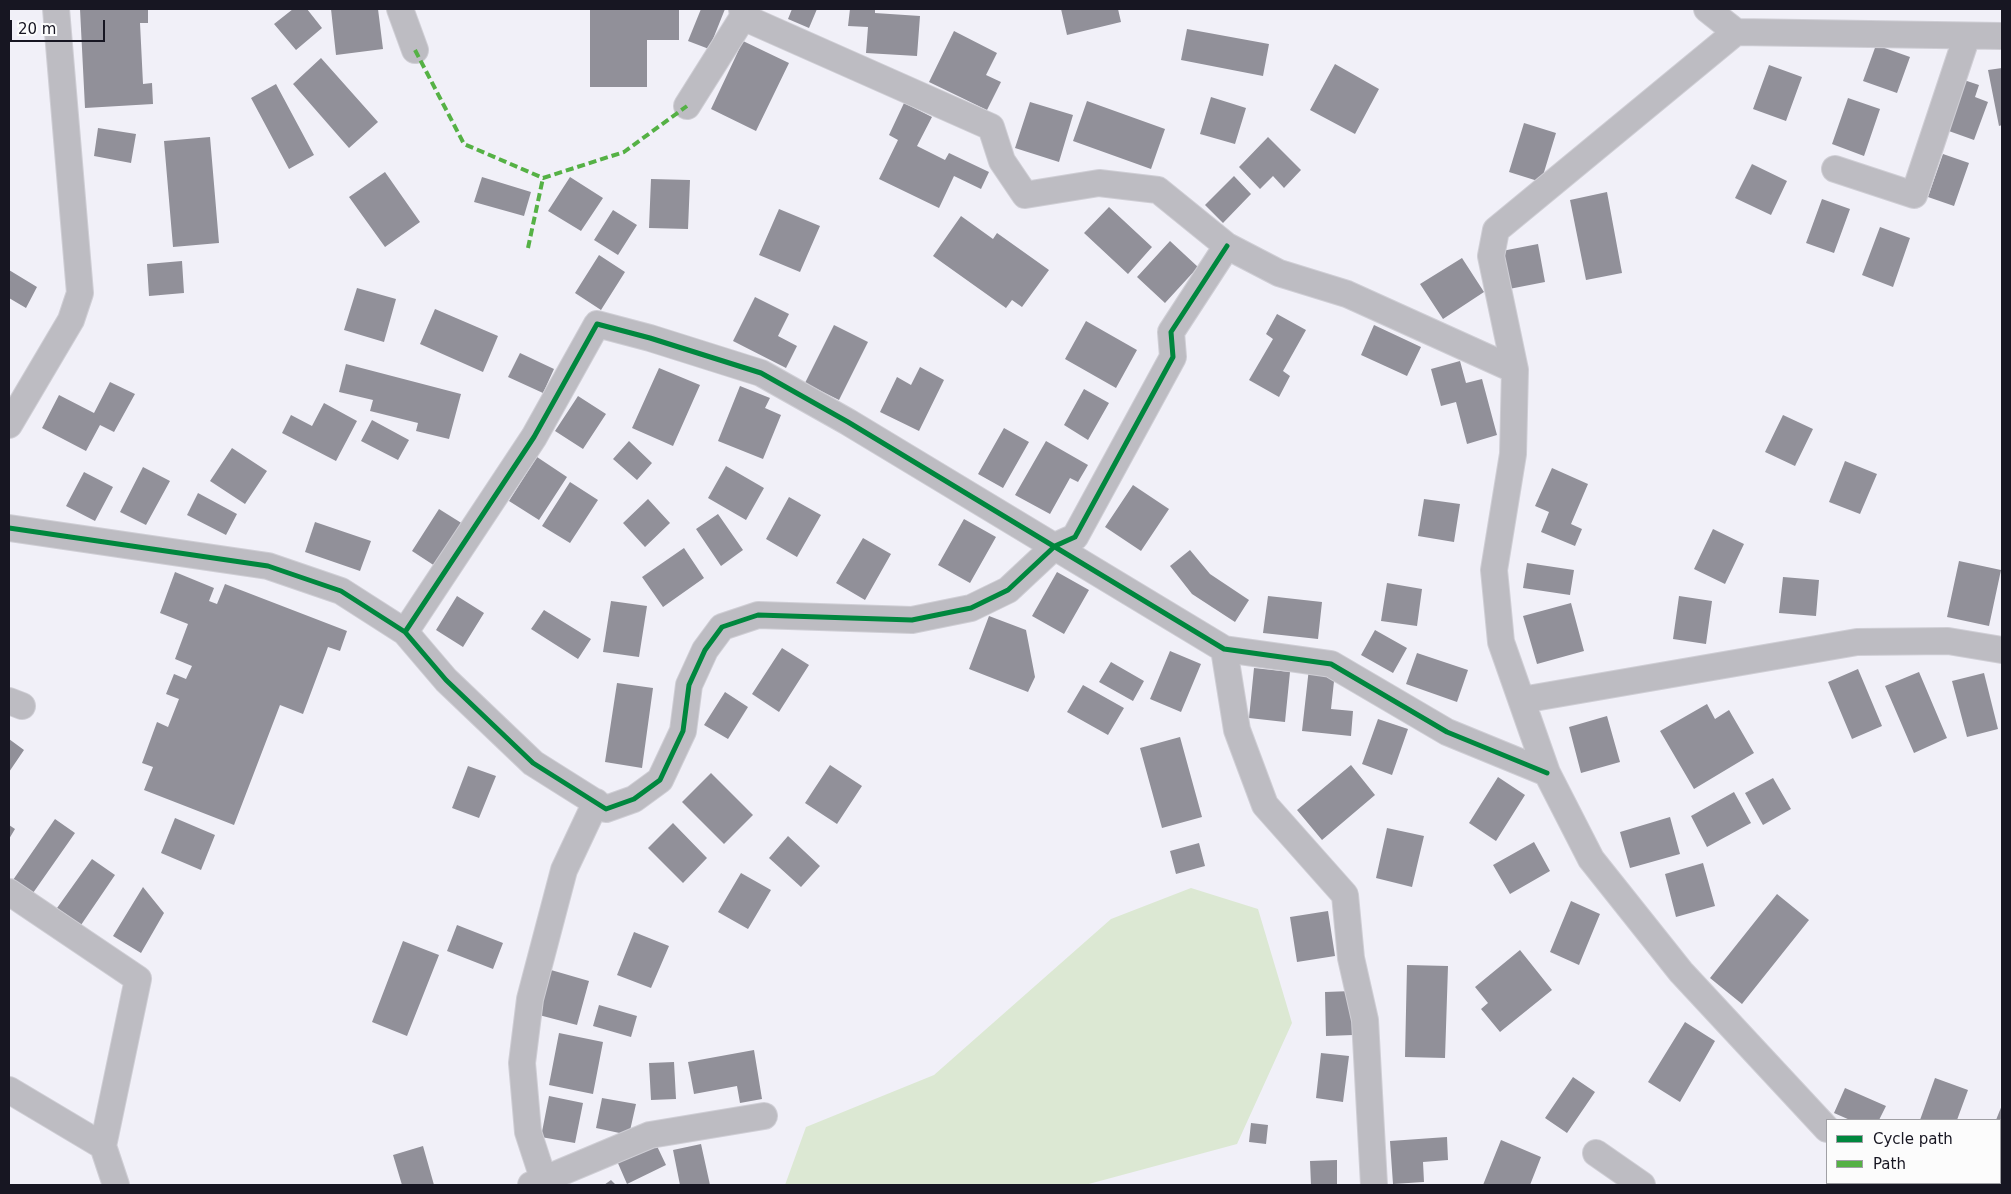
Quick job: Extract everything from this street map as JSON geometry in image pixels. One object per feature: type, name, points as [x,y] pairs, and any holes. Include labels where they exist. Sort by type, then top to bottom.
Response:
[{"type":"street","points":[[9,425],[71,320],[80,293],[56,9]]},
{"type":"street","points":[[400,9],[415,50]]},
{"type":"street","points":[[1707,9],[1736,32],[2002,36]]},
{"type":"street","points":[[687,106],[743,13],[990,127],[1002,160],[1025,196],[1099,183],[1158,190],[1227,246],[1279,273],[1347,294],[1516,370]]},
{"type":"street","points":[[1736,32],[1496,230],[1491,256],[1516,370],[1513,454],[1494,570],[1501,642],[1547,773],[1592,859],[1681,972],[1826,1127]]},
{"type":"street","points":[[1836,169],[1914,195],[1967,36]]},
{"type":"street","points":[[9,528],[268,566],[341,591],[405,632],[446,680],[534,763],[606,809],[634,799],[660,780],[683,731],[689,685],[705,650],[722,628],[758,615],[912,620],[971,608],[1008,590],[1030,572],[1055,546],[1075,537],[1173,356],[1171,332],[1227,246]]},
{"type":"street","points":[[405,632],[534,437],[597,324],[650,338],[761,373],[848,422],[1224,648],[1331,664],[1447,732],[1547,773]]},
{"type":"street","points":[[1522,700],[1857,642],[1948,641],[2002,650]]},
{"type":"street","points":[[1224,648],[1237,730],[1265,805],[1345,895],[1351,958],[1365,1020],[1374,1185]]},
{"type":"street","points":[[596,802],[564,870],[530,999],[522,1063],[528,1132],[541,1184],[650,1135],[764,1116]]},
{"type":"street","points":[[9,892],[138,979],[102,1146],[116,1185]]},
{"type":"street","points":[[9,1090],[102,1146]]},
{"type":"street","points":[[1596,1153],[1642,1185]]},
{"type":"green space","points":[[1191,888],[1258,909],[1292,1023],[1237,1144],[1085,1185],[785,1185],[806,1127],[934,1075],[1111,919]]},
{"type":"building","points":[[80,9],[148,9],[148,23],[140,23],[143,84],[152,83],[153,104],[85,108]]},
{"type":"building","points":[[293,9],[307,9],[322,28],[296,50],[274,24]]},
{"type":"building","points":[[331,9],[378,9],[383,49],[336,55]]},
{"type":"building","points":[[590,9],[679,10],[679,40],[647,40],[647,87],[590,87]]},
{"type":"building","points":[[701,9],[725,9],[709,49],[688,41]]},
{"type":"building","points":[[792,9],[817,9],[809,28],[788,19]]},
{"type":"building","points":[[850,9],[875,9],[875,13],[920,16],[917,56],[866,53],[868,27],[848,26]]},
{"type":"building","points":[[1061,9],[1118,9],[1121,22],[1067,35]]},
{"type":"building","points":[[1187,29],[1269,44],[1263,76],[1181,60]]},
{"type":"building","points":[[954,31],[997,53],[986,75],[1001,82],[987,110],[929,82]]},
{"type":"building","points":[[743,41],[789,63],[756,131],[711,109]]},
{"type":"building","points":[[1876,45],[1910,57],[1897,93],[1863,81]]},
{"type":"building","points":[[321,58],[378,122],[349,148],[293,84]]},
{"type":"building","points":[[1335,64],[1379,89],[1355,134],[1310,110]]},
{"type":"building","points":[[1769,65],[1802,77],[1786,121],[1753,109]]},
{"type":"building","points":[[2002,68],[2002,125],[1999,126],[1988,70]]},
{"type":"building","points":[[1964,80],[1979,85],[1975,97],[1988,102],[1974,140],[1946,130]]},
{"type":"building","points":[[276,84],[314,155],[289,169],[251,98]]},
{"type":"building","points":[[1211,97],[1246,108],[1235,144],[1200,134]]},
{"type":"building","points":[[1848,98],[1880,109],[1864,156],[1832,144]]},
{"type":"building","points":[[1087,101],[1165,129],[1151,169],[1073,141]]},
{"type":"building","points":[[1030,102],[1073,115],[1059,162],[1015,148]]},
{"type":"building","points":[[904,103],[932,117],[917,146],[945,160],[949,153],[989,172],[981,189],[954,176],[939,208],[879,179],[898,140],[889,135]]},
{"type":"building","points":[[1524,123],[1556,133],[1541,182],[1509,172]]},
{"type":"building","points":[[98,128],[136,134],[131,163],[94,156]]},
{"type":"building","points":[[210,137],[219,243],[173,247],[164,141]]},
{"type":"building","points":[[1268,137],[1301,170],[1284,188],[1273,176],[1260,189],[1239,167]]},
{"type":"building","points":[[1943,154],[1969,163],[1954,206],[1928,197]]},
{"type":"building","points":[[1752,164],[1787,181],[1771,215],[1735,198]]},
{"type":"building","points":[[385,172],[420,222],[385,247],[349,197]]},
{"type":"building","points":[[1234,176],[1251,194],[1223,223],[1205,205]]},
{"type":"building","points":[[482,177],[531,192],[524,216],[474,202]]},
{"type":"building","points":[[570,177],[603,198],[581,231],[548,211]]},
{"type":"building","points":[[651,179],[690,180],[688,229],[649,228]]},
{"type":"building","points":[[1607,192],[1622,273],[1586,280],[1570,200]]},
{"type":"building","points":[[1822,199],[1850,209],[1834,253],[1806,243]]},
{"type":"building","points":[[1109,207],[1152,247],[1128,274],[1084,233]]},
{"type":"building","points":[[779,209],[820,226],[800,272],[759,255]]},
{"type":"building","points":[[613,210],[637,225],[618,255],[594,240]]},
{"type":"building","points":[[961,216],[993,239],[997,233],[1049,270],[1022,307],[1012,300],[1006,308],[933,256]]},
{"type":"building","points":[[1880,227],[1910,238],[1893,287],[1862,275]]},
{"type":"building","points":[[1170,241],[1198,267],[1165,303],[1137,277]]},
{"type":"building","points":[[1538,244],[1545,282],[1509,289],[1502,251]]},
{"type":"building","points":[[599,255],[625,272],[601,310],[575,293]]},
{"type":"building","points":[[1462,258],[1484,292],[1443,319],[1420,284]]},
{"type":"building","points":[[182,261],[184,293],[149,296],[147,264]]},
{"type":"building","points":[[9,270],[37,287],[26,308],[9,298]]},
{"type":"building","points":[[357,288],[396,299],[384,342],[344,330]]},
{"type":"building","points":[[755,297],[789,314],[778,336],[797,346],[786,368],[733,341]]},
{"type":"building","points":[[435,309],[498,336],[483,372],[420,344]]},
{"type":"building","points":[[1277,314],[1306,330],[1283,371],[1290,376],[1279,397],[1249,380],[1273,339],[1266,334]]},
{"type":"building","points":[[1086,321],[1137,350],[1116,388],[1065,359]]},
{"type":"building","points":[[834,325],[868,342],[839,400],[805,383]]},
{"type":"building","points":[[1374,325],[1421,347],[1407,376],[1361,355]]},
{"type":"building","points":[[520,353],[554,369],[543,393],[508,377]]},
{"type":"building","points":[[1460,361],[1466,383],[1482,379],[1497,435],[1467,444],[1456,402],[1441,406],[1431,369]]},
{"type":"building","points":[[346,364],[461,394],[449,439],[416,431],[418,423],[370,411],[373,400],[339,392]]},
{"type":"building","points":[[920,367],[944,380],[919,431],[880,412],[897,377],[911,385]]},
{"type":"building","points":[[659,368],[700,385],[673,446],[632,428]]},
{"type":"building","points":[[110,382],[135,394],[114,432],[100,425],[86,451],[42,428],[59,395],[94,413]]},
{"type":"building","points":[[740,386],[770,398],[765,408],[781,415],[763,459],[718,441]]},
{"type":"building","points":[[1084,389],[1109,403],[1088,440],[1064,425]]},
{"type":"building","points":[[578,396],[606,414],[583,449],[555,431]]},
{"type":"building","points":[[324,403],[357,421],[336,461],[282,433],[291,415],[312,426]]},
{"type":"building","points":[[1783,415],[1813,429],[1795,466],[1765,452]]},
{"type":"building","points":[[372,420],[409,440],[398,460],[361,441]]},
{"type":"building","points":[[1004,428],[1029,442],[1003,488],[978,474]]},
{"type":"building","points":[[629,441],[652,463],[637,480],[613,459]]},
{"type":"building","points":[[1046,441],[1088,465],[1078,482],[1070,478],[1050,514],[1015,495]]},
{"type":"building","points":[[232,448],[267,471],[245,504],[210,481]]},
{"type":"building","points":[[537,457],[567,477],[539,520],[509,501]]},
{"type":"building","points":[[1845,461],[1877,474],[1860,514],[1829,502]]},
{"type":"building","points":[[726,466],[764,488],[746,520],[708,498]]},
{"type":"building","points":[[143,467],[170,481],[146,525],[120,512]]},
{"type":"building","points":[[1552,468],[1588,484],[1571,524],[1582,529],[1575,546],[1541,532],[1549,512],[1535,506]]},
{"type":"building","points":[[84,472],[113,487],[95,521],[66,506]]},
{"type":"building","points":[[570,482],[598,500],[570,543],[542,526]]},
{"type":"building","points":[[1133,485],[1169,509],[1141,551],[1105,527]]},
{"type":"building","points":[[198,493],[237,514],[226,535],[187,515]]},
{"type":"building","points":[[789,497],[821,515],[797,557],[766,539]]},
{"type":"building","points":[[648,499],[670,523],[645,547],[623,523]]},
{"type":"building","points":[[1424,499],[1460,504],[1454,542],[1418,536]]},
{"type":"building","points":[[439,509],[463,524],[435,566],[412,551]]},
{"type":"building","points":[[718,514],[743,550],[721,566],[696,529]]},
{"type":"building","points":[[964,519],[996,537],[970,583],[938,565]]},
{"type":"building","points":[[315,522],[371,541],[360,571],[305,552]]},
{"type":"building","points":[[1713,529],[1744,544],[1725,584],[1694,569]]},
{"type":"building","points":[[863,538],[891,554],[865,600],[836,583]]},
{"type":"building","points":[[684,548],[704,578],[663,607],[642,577]]},
{"type":"building","points":[[1190,550],[1210,574],[1249,600],[1235,622],[1192,594],[1170,566]]},
{"type":"building","points":[[1959,561],[2001,570],[1989,626],[1947,617]]},
{"type":"building","points":[[1527,563],[1574,570],[1570,595],[1523,588]]},
{"type":"building","points":[[175,572],[214,588],[209,601],[217,604],[225,584],[347,631],[340,651],[328,647],[303,714],[280,705],[234,825],[144,790],[153,767],[142,763],[157,722],[168,727],[179,699],[166,694],[174,674],[186,679],[192,666],[175,659],[188,624],[160,613]]},
{"type":"building","points":[[1057,572],[1089,590],[1064,634],[1032,616]]},
{"type":"building","points":[[1783,577],[1819,580],[1816,616],[1779,613]]},
{"type":"building","points":[[1387,583],[1422,589],[1417,626],[1381,621]]},
{"type":"building","points":[[457,596],[484,613],[463,647],[436,630]]},
{"type":"building","points":[[1268,596],[1322,602],[1318,639],[1263,633]]},
{"type":"building","points":[[1679,596],[1712,601],[1706,644],[1673,639]]},
{"type":"building","points":[[611,601],[647,606],[639,657],[603,652]]},
{"type":"building","points":[[1571,603],[1584,651],[1537,664],[1523,616]]},
{"type":"building","points":[[544,610],[591,639],[578,659],[531,629]]},
{"type":"building","points":[[989,616],[1026,630],[1035,677],[1028,692],[969,669]]},
{"type":"building","points":[[1375,630],[1407,648],[1393,673],[1361,655]]},
{"type":"building","points":[[782,648],[809,665],[779,712],[752,694]]},
{"type":"building","points":[[1170,651],[1201,664],[1181,712],[1150,699]]},
{"type":"building","points":[[1417,653],[1468,670],[1457,702],[1406,684]]},
{"type":"building","points":[[1111,662],[1144,681],[1133,701],[1099,682]]},
{"type":"building","points":[[1254,668],[1290,672],[1285,722],[1249,718]]},
{"type":"building","points":[[1309,668],[1335,672],[1331,709],[1353,711],[1351,736],[1302,731]]},
{"type":"building","points":[[1858,669],[1882,726],[1852,739],[1828,682]]},
{"type":"building","points":[[1919,672],[1947,738],[1914,753],[1885,686]]},
{"type":"building","points":[[1984,673],[1998,729],[1967,737],[1952,681]]},
{"type":"building","points":[[617,683],[653,688],[642,768],[605,762]]},
{"type":"building","points":[[1083,685],[1124,708],[1108,735],[1067,712]]},
{"type":"building","points":[[725,692],[748,707],[728,739],[704,725]]},
{"type":"building","points":[[1707,704],[1715,719],[1729,710],[1754,753],[1694,789],[1660,731]]},
{"type":"building","points":[[1607,716],[1620,762],[1581,773],[1569,727]]},
{"type":"building","points":[[1378,719],[1408,729],[1392,775],[1362,764]]},
{"type":"building","points":[[1180,737],[1202,817],[1162,828],[1140,748]]},
{"type":"building","points":[[9,739],[24,750],[9,772]]},
{"type":"building","points":[[830,765],[862,786],[837,824],[805,803]]},
{"type":"building","points":[[1351,765],[1375,795],[1322,840],[1297,810]]},
{"type":"building","points":[[468,766],[496,776],[479,818],[452,808]]},
{"type":"building","points":[[711,773],[753,815],[724,844],[682,802]]},
{"type":"building","points":[[1498,777],[1525,795],[1496,841],[1469,823]]},
{"type":"building","points":[[1773,778],[1791,809],[1763,825],[1745,793]]},
{"type":"building","points":[[1734,792],[1751,823],[1707,847],[1691,816]]},
{"type":"building","points":[[1670,817],[1680,854],[1630,868],[1620,832]]},
{"type":"building","points":[[175,818],[215,835],[201,870],[161,853]]},
{"type":"building","points":[[55,819],[75,833],[33,893],[13,880]]},
{"type":"building","points":[[673,823],[707,858],[683,883],[648,848]]},
{"type":"building","points":[[9,825],[15,829],[9,839]]},
{"type":"building","points":[[1387,828],[1424,836],[1412,887],[1376,878]]},
{"type":"building","points":[[788,836],[820,866],[801,887],[769,858]]},
{"type":"building","points":[[1534,842],[1550,871],[1510,894],[1493,865]]},
{"type":"building","points":[[1199,843],[1205,866],[1176,874],[1170,851]]},
{"type":"building","points":[[92,859],[115,875],[81,925],[57,908]]},
{"type":"building","points":[[1703,863],[1715,906],[1676,917],[1665,874]]},
{"type":"building","points":[[741,873],[771,890],[748,929],[718,912]]},
{"type":"building","points":[[143,887],[164,913],[141,953],[113,936]]},
{"type":"building","points":[[1777,894],[1809,920],[1742,1004],[1710,978]]},
{"type":"building","points":[[1571,901],[1600,914],[1579,965],[1550,952]]},
{"type":"building","points":[[1328,911],[1335,956],[1297,962],[1290,917]]},
{"type":"building","points":[[457,925],[503,943],[493,969],[447,951]]},
{"type":"building","points":[[634,932],[669,946],[651,988],[617,975]]},
{"type":"building","points":[[403,941],[439,955],[407,1036],[372,1022]]},
{"type":"building","points":[[1520,950],[1552,990],[1500,1032],[1481,1009],[1488,1003],[1475,987]]},
{"type":"building","points":[[1407,965],[1448,966],[1445,1058],[1405,1057]]},
{"type":"building","points":[[551,970],[589,981],[577,1025],[539,1015]]},
{"type":"building","points":[[1352,991],[1353,1035],[1326,1036],[1325,992]]},
{"type":"building","points":[[599,1005],[637,1016],[631,1037],[593,1026]]},
{"type":"building","points":[[1685,1022],[1715,1041],[1680,1102],[1648,1082]]},
{"type":"building","points":[[559,1033],[603,1042],[593,1094],[549,1085]]},
{"type":"building","points":[[754,1050],[762,1099],[740,1103],[737,1086],[694,1094],[688,1062]]},
{"type":"building","points":[[1321,1053],[1349,1056],[1343,1102],[1316,1098]]},
{"type":"building","points":[[674,1062],[676,1099],[651,1100],[649,1063]]},
{"type":"building","points":[[1573,1077],[1595,1092],[1567,1133],[1545,1118]]},
{"type":"building","points":[[1935,1078],[1968,1090],[1957,1119],[1920,1119]]},
{"type":"building","points":[[1845,1088],[1886,1106],[1880,1119],[1848,1119],[1834,1113]]},
{"type":"building","points":[[549,1096],[583,1103],[575,1143],[541,1137]]},
{"type":"building","points":[[602,1098],[636,1104],[629,1135],[596,1128]]},
{"type":"building","points":[[2002,1105],[2002,1163],[2001,1119],[1996,1119]]},
{"type":"building","points":[[1251,1123],[1268,1125],[1266,1144],[1249,1142]]},
{"type":"building","points":[[1447,1137],[1448,1160],[1423,1162],[1424,1182],[1393,1184],[1390,1141]]},
{"type":"building","points":[[1501,1140],[1541,1157],[1530,1185],[1483,1185]]},
{"type":"building","points":[[656,1144],[666,1165],[627,1184],[617,1161]]},
{"type":"building","points":[[701,1144],[710,1185],[680,1185],[673,1150]]},
{"type":"building","points":[[423,1146],[434,1185],[402,1185],[393,1155]]},
{"type":"building","points":[[1337,1160],[1337,1185],[1311,1185],[1310,1161]]},
{"type":"building","points":[[611,1180],[616,1185],[604,1185]]},
{"type":"marked path","points":[[415,50],[464,144],[543,178],[624,152],[687,106]]},
{"type":"marked path","points":[[528,248],[543,178]]},
{"type":"cycle path","points":[[9,528],[268,566],[341,591],[405,632],[446,680],[533,763],[606,809],[634,799],[660,780],[683,731],[689,685],[705,650],[722,627],[758,615],[912,620],[971,608],[1008,590],[1055,546],[1075,537],[1173,357],[1171,332],[1227,246]]},
{"type":"cycle path","points":[[405,632],[534,437],[597,324],[650,338],[761,373],[848,422],[1224,649],[1331,664],[1447,732],[1547,773]]}]
